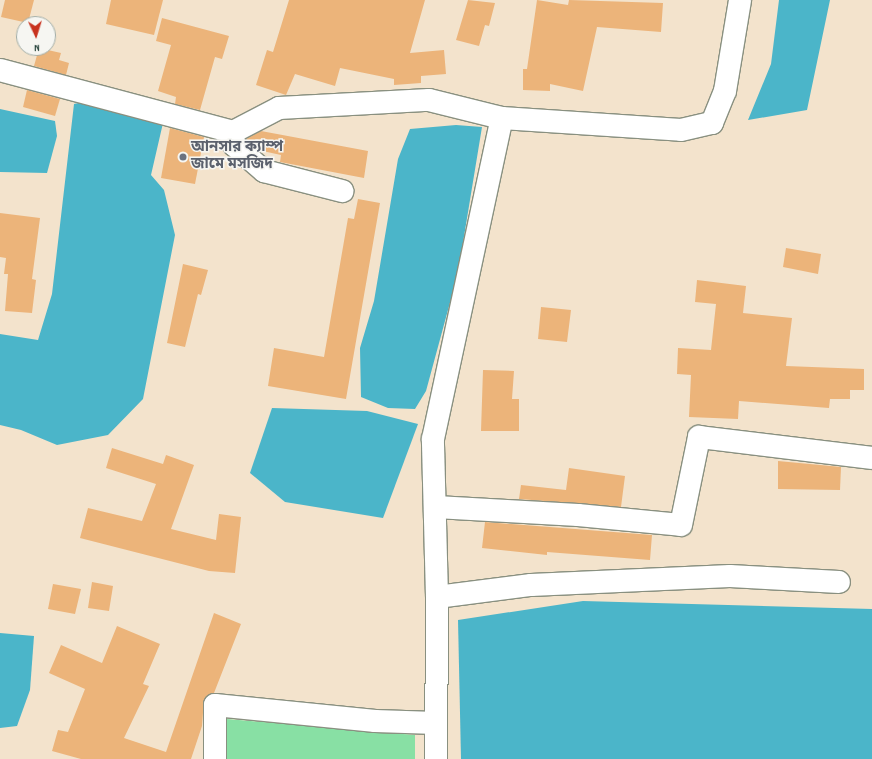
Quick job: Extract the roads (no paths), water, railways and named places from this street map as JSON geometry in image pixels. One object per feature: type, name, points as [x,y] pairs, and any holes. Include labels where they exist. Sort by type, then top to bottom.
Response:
[{"type":"street","points":[[0,70],[233,132],[279,108],[429,100],[502,118],[681,130],[712,123],[725,91],[740,0]]},
{"type":"street","points":[[436,759],[437,597],[436,507],[433,438],[502,118]]},
{"type":"street","points":[[233,132],[234,145],[264,171],[342,191]]},
{"type":"street","points":[[436,507],[578,515],[681,525],[699,437],[872,458]]},
{"type":"street","points":[[437,597],[531,585],[730,576],[839,582]]},
{"type":"street","points":[[215,759],[215,705],[375,721],[436,723]]},
{"type":"water","points":[[779,0],[830,0],[807,110],[748,120],[771,64]]},
{"type":"water","points":[[87,101],[163,123],[151,175],[164,190],[175,235],[143,399],[108,435],[57,445],[21,430],[0,425],[0,334],[38,340],[52,294],[74,104]]},
{"type":"water","points":[[0,109],[55,121],[57,136],[47,173],[0,172]]},
{"type":"water","points":[[456,125],[482,127],[458,273],[426,391],[415,409],[388,408],[361,397],[360,348],[374,301],[398,159],[410,129]]},
{"type":"water","points":[[272,408],[367,411],[418,424],[383,518],[285,502],[250,473]]},
{"type":"water","points":[[583,601],[872,609],[872,759],[461,759],[458,620]]},
{"type":"water","points":[[0,633],[34,636],[30,690],[17,726],[0,728]]},
{"type":"place","name":"আনসার ক্যাম্প জামে মসজিদ","points":[[183,157]]}]
